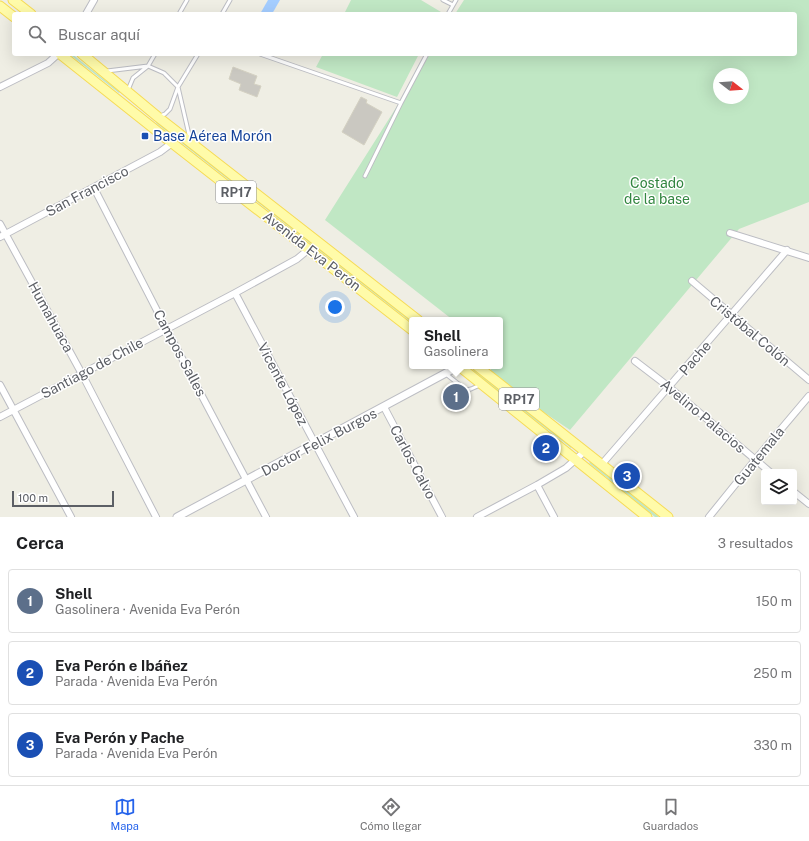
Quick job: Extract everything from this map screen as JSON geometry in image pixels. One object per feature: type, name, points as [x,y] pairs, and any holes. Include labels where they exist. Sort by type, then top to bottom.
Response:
[{"type":"main road","points":[[13,0],[28,12]]},
{"type":"main road","points":[[0,6],[12,15]]},
{"type":"main road","name":"Avenida Eva Perón","points":[[62,56],[127,100],[158,117],[414,317]]},
{"type":"main road","name":"Avenida Eva Perón","points":[[84,56],[103,71],[139,115],[172,143],[409,328]]},
{"type":"main road","name":"RP17","points":[[463,369],[647,517]]},
{"type":"main road","name":"RP17","points":[[482,369],[668,517]]},
{"type":"street","points":[[87,12],[94,0]]},
{"type":"street","points":[[0,87],[48,63],[57,56]]},
{"type":"street","name":"San Francisco","points":[[3,235],[94,188],[160,152],[172,143]]},
{"type":"street","name":"Campos Salles","points":[[94,188],[266,517]]},
{"type":"street","name":"Humahuaca","points":[[0,224],[3,235],[82,374],[156,517]]},
{"type":"street","points":[[730,233],[809,258]]},
{"type":"street","name":"Santiago de Chile","points":[[0,416],[235,293],[297,259],[309,249]]},
{"type":"street","name":"Pache","points":[[602,464],[787,250]]},
{"type":"street","name":"Cristóbal Colón","points":[[692,281],[809,380]]},
{"type":"street","name":"Vicente López","points":[[235,293],[354,517]]},
{"type":"street","name":"Avelino Palacios","points":[[635,361],[670,387],[766,469]]},
{"type":"street","name":"Doctor Felix Burgos","points":[[177,517],[454,369]]},
{"type":"street","points":[[0,385],[71,517]]},
{"type":"street","name":"Guatemala","points":[[709,517],[809,396]]},
{"type":"street","name":"Carlos Calvo","points":[[384,407],[442,517]]},
{"type":"street","points":[[477,517],[566,468],[586,451]]},
{"type":"street","points":[[537,485],[554,517]]},
{"type":"street","points":[[797,494],[809,504]]},
{"type":"lane","points":[[180,12],[187,0]]},
{"type":"lane","points":[[223,12],[230,0]]},
{"type":"lane","points":[[443,0],[453,5]]},
{"type":"lane","points":[[449,12],[456,0]]},
{"type":"lane","points":[[127,100],[129,85],[133,78],[148,66],[154,56]]},
{"type":"lane","points":[[148,116],[158,117],[165,114],[170,109],[178,87],[197,56]]},
{"type":"lane","points":[[266,56],[401,103]]},
{"type":"lane","points":[[365,176],[426,56]]},
{"type":"lane","points":[[103,71],[148,66],[164,73],[178,87],[191,142]]},
{"type":"lane","points":[[446,374],[466,390],[481,384]]},
{"type":"green space","points":[[351,0],[421,0],[441,12],[345,12]]},
{"type":"green space","name":"Costado de la base","points":[[464,0],[809,0],[809,202],[739,229],[570,430],[489,375],[491,369],[503,369],[503,317],[449,317],[325,220],[429,56],[797,56],[797,12],[456,12]]},
{"type":"green space","points":[[72,56],[75,56],[120,92],[119,93]]},
{"type":"green space","points":[[322,56],[418,56],[397,97],[316,67]]},
{"type":"green space","points":[[157,121],[409,319],[409,321],[156,123]]},
{"type":"green space","points":[[474,370],[571,444],[571,448],[472,371]]},
{"type":"green space","points":[[591,461],[659,517],[655,517],[589,463]]},
{"type":"water","points":[[268,0],[280,0],[273,12],[261,12]]},
{"type":"building","points":[[233,67],[257,76],[254,84],[261,86],[257,97],[239,90],[241,84],[229,79]]},
{"type":"building","points":[[361,97],[367,100],[366,103],[382,112],[364,145],[342,132]]},
{"type":"place","name":"Base Aérea Morón","points":[[145,136]]},
{"type":"place","name":"Shell","points":[[456,397]]},
{"type":"place","name":"Eva Perón e Ibáñez","points":[[546,448]]},
{"type":"place","name":"Eva Perón y Pache","points":[[627,476]]}]
